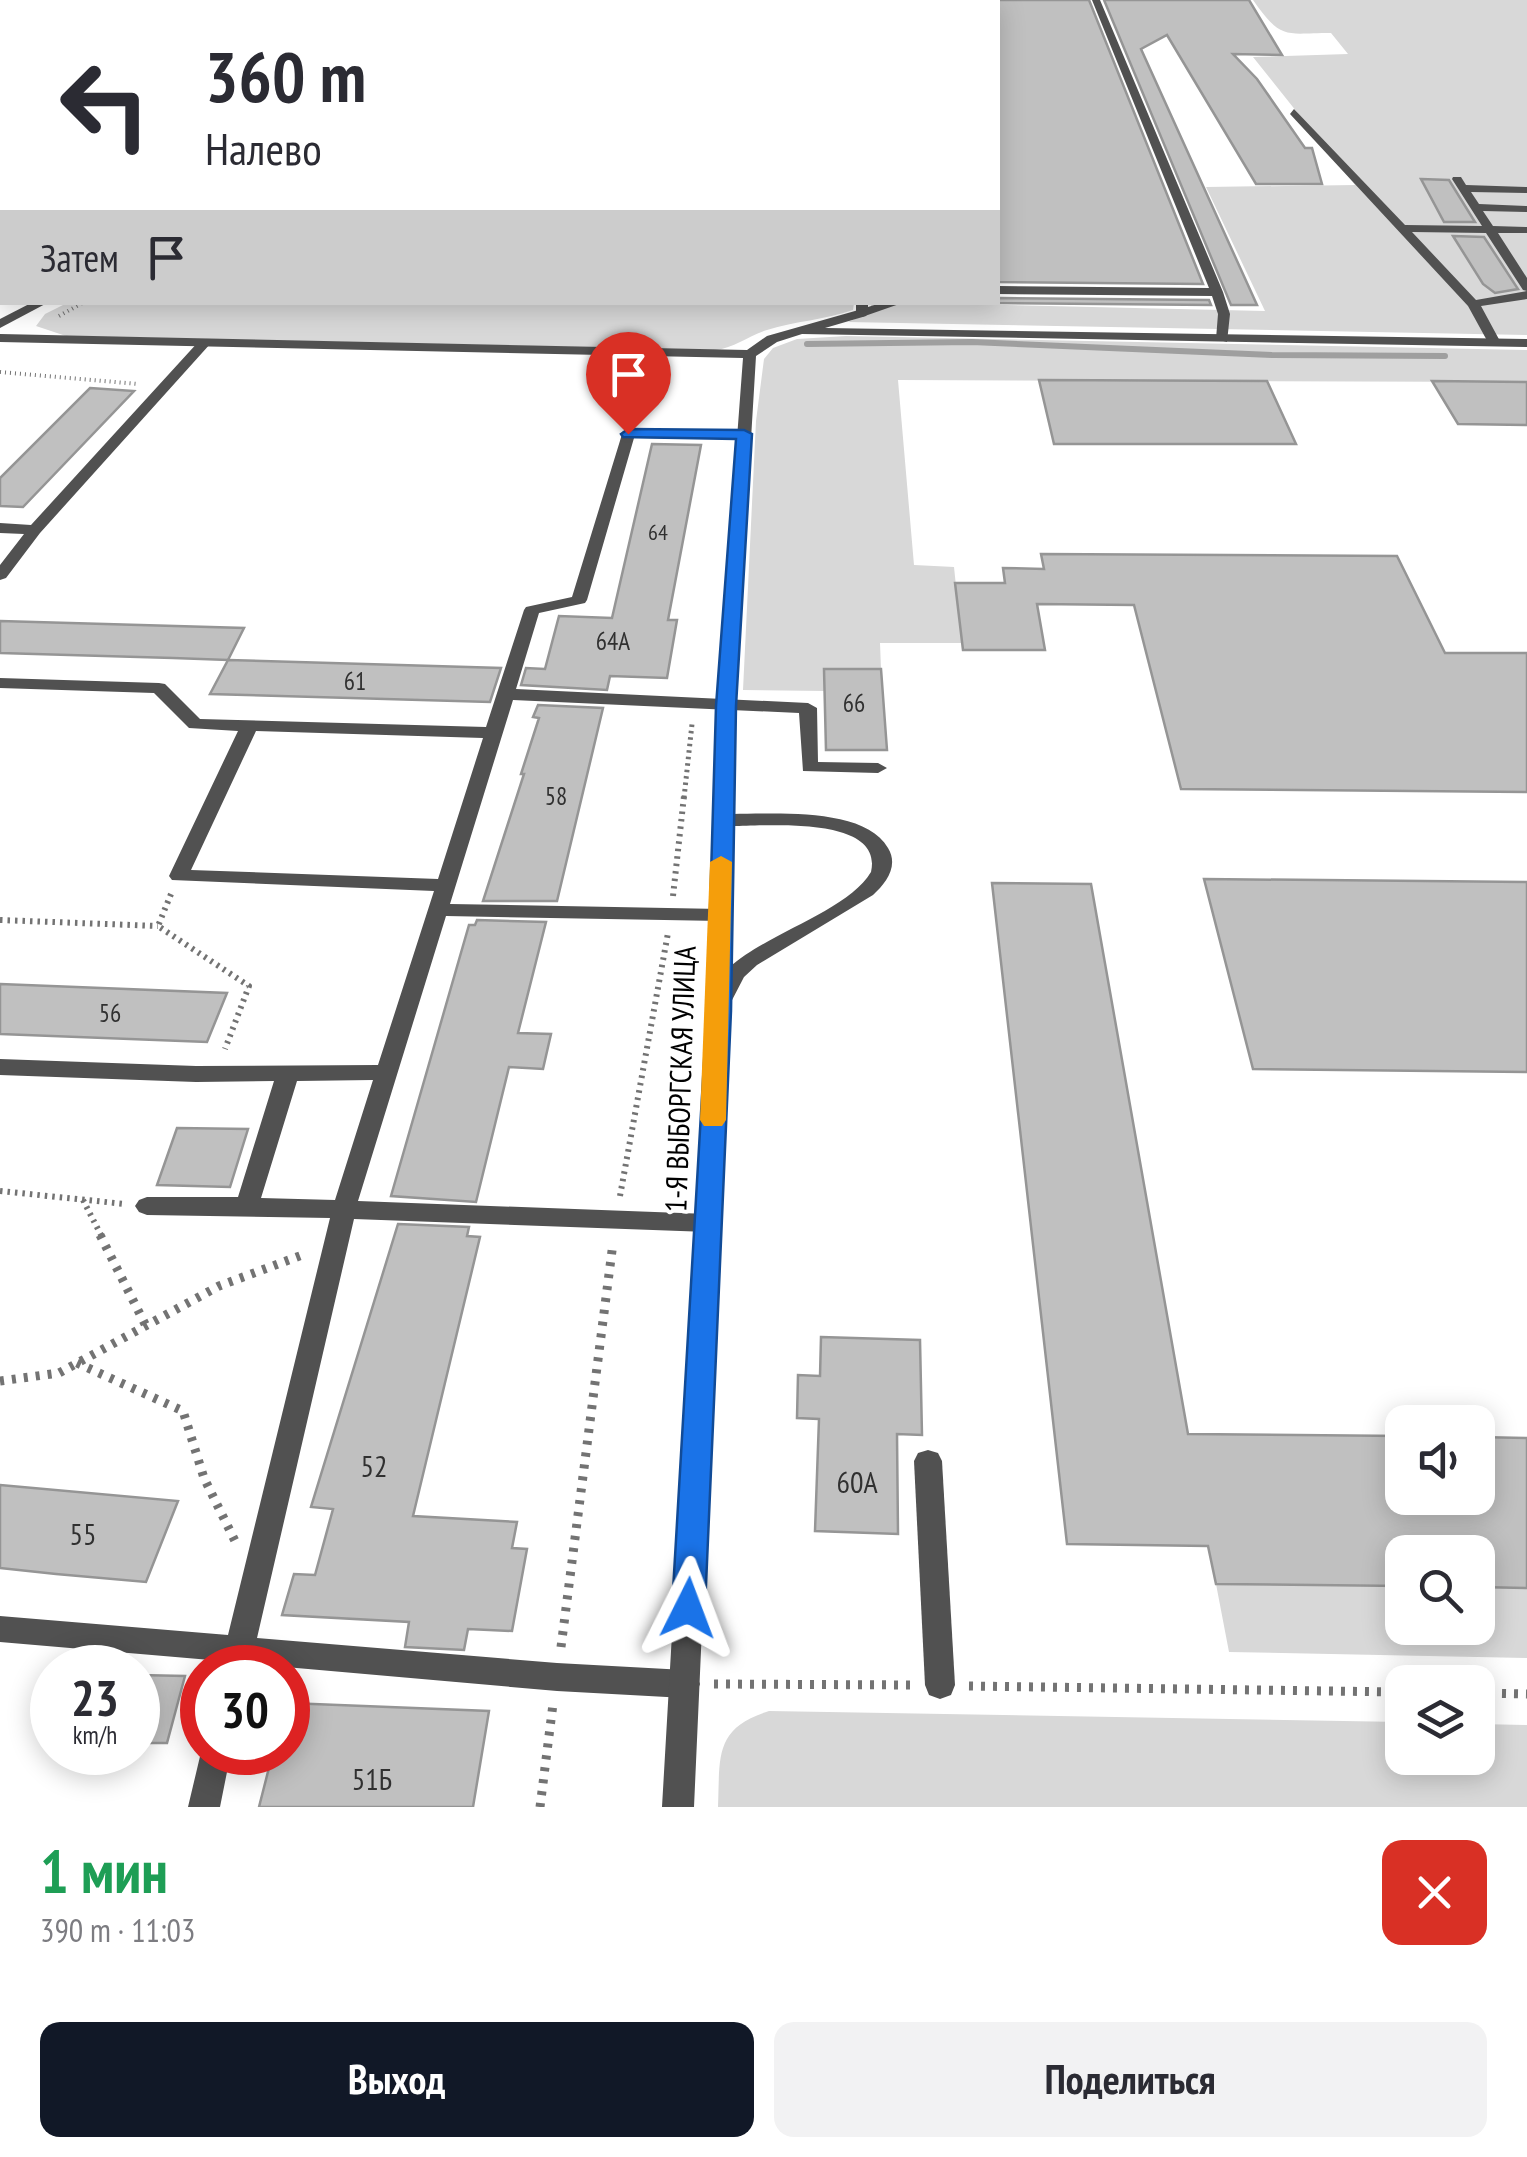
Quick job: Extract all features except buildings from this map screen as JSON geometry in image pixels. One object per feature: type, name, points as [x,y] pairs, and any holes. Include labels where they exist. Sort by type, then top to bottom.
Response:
[{"type":"street","points":[[1096,0],[1217,292],[1224,314],[1222,338]]},
{"type":"street","points":[[1294,112],[1473,304],[1495,343]]},
{"type":"street","points":[[1525,280],[1460,183],[1527,190]]},
{"type":"street","points":[[1476,207],[1527,209]]},
{"type":"street","points":[[1402,228],[1527,230]]},
{"type":"street","points":[[1504,252],[1527,253]]},
{"type":"street","points":[[1000,290],[1217,292]]},
{"type":"street","points":[[1473,304],[1527,296]]},
{"type":"street","points":[[0,324],[38,305]]},
{"type":"street","points":[[0,338],[750,354],[762,343],[862,308]]},
{"type":"street","points":[[804,331],[1527,344]]},
{"type":"street","points":[[0,575],[35,530],[206,343]]},
{"type":"street","name":"1-Я ВЫБОРГСКАЯ УЛИЦА","points":[[678,1807],[719,1011],[726,706],[750,354]]},
{"type":"street","points":[[240,1645],[344,1209],[532,610],[579,600],[628,434],[744,434]]},
{"type":"street","points":[[0,528],[35,530]]},
{"type":"street","points":[[0,683],[159,688],[195,724],[494,734]]},
{"type":"street","points":[[506,694],[808,708],[809,768],[878,768]]},
{"type":"street","points":[[250,726],[179,876],[446,885]]},
{"type":"street","points":[[719,1011],[725,991],[750,960],[874,883],[883,858],[880,846],[867,834],[845,826],[722,820]]},
{"type":"street","points":[[439,910],[720,915]]},
{"type":"street","points":[[0,1066],[215,1074],[387,1072]]},
{"type":"street","points":[[247,1206],[288,1072]]},
{"type":"street","points":[[146,1206],[247,1206],[708,1223]]},
{"type":"street","points":[[928,1460],[940,1685]]},
{"type":"street","points":[[0,1629],[180,1651]]},
{"type":"street","points":[[310,1663],[685,1684]]},
{"type":"street","points":[[204,1807],[211,1775]]},
{"type":"path","points":[[0,372],[166,386]]},
{"type":"path","points":[[540,1807],[616,1219],[671,914],[694,703]]},
{"type":"path","points":[[158,926],[179,876]]},
{"type":"path","points":[[0,920],[158,926],[250,986],[215,1074]]},
{"type":"path","points":[[0,1192],[146,1206]]},
{"type":"path","points":[[83,1200],[146,1326]]},
{"type":"path","points":[[0,1380],[59,1373],[219,1286],[336,1243]]},
{"type":"path","points":[[77,1363],[183,1411],[204,1478],[255,1583]]},
{"type":"path","points":[[685,1684],[1385,1692]]},
{"type":"path","points":[[1495,1693],[1527,1694]]},
{"type":"shaded area","points":[[1253,0],[1527,0],[1527,335],[848,322],[871,312],[871,305],[1265,311],[1206,187],[1355,185],[1253,57],[1348,54],[1331,33],[1285,32]]},
{"type":"shaded area","points":[[63,305],[854,305],[853,310],[767,330],[715,350],[66,336],[36,326],[45,314]]},
{"type":"shaded area","points":[[846,336],[1527,350],[1527,382],[898,380],[914,565],[954,567],[962,643],[880,643],[881,669],[825,669],[825,691],[743,690],[756,421],[764,359],[773,348],[797,339]]},
{"type":"shaded area","points":[[1216,1584],[1385,1586],[1385,1645],[1495,1645],[1495,1587],[1527,1588],[1527,1658],[1229,1652]]},
{"type":"shaded area","points":[[769,1711],[1385,1722],[1385,1775],[1495,1775],[1495,1724],[1527,1725],[1527,1807],[718,1807],[724,1746],[729,1735],[751,1718]]},
{"type":"waterway","points":[[807,344],[972,342],[1272,355],[1445,356]]},
{"type":"slow traffic","points":[[713,1120],[721,862]]},
{"type":"route","points":[[628,434],[744,434],[726,706],[719,1011],[688,1608]]}]
